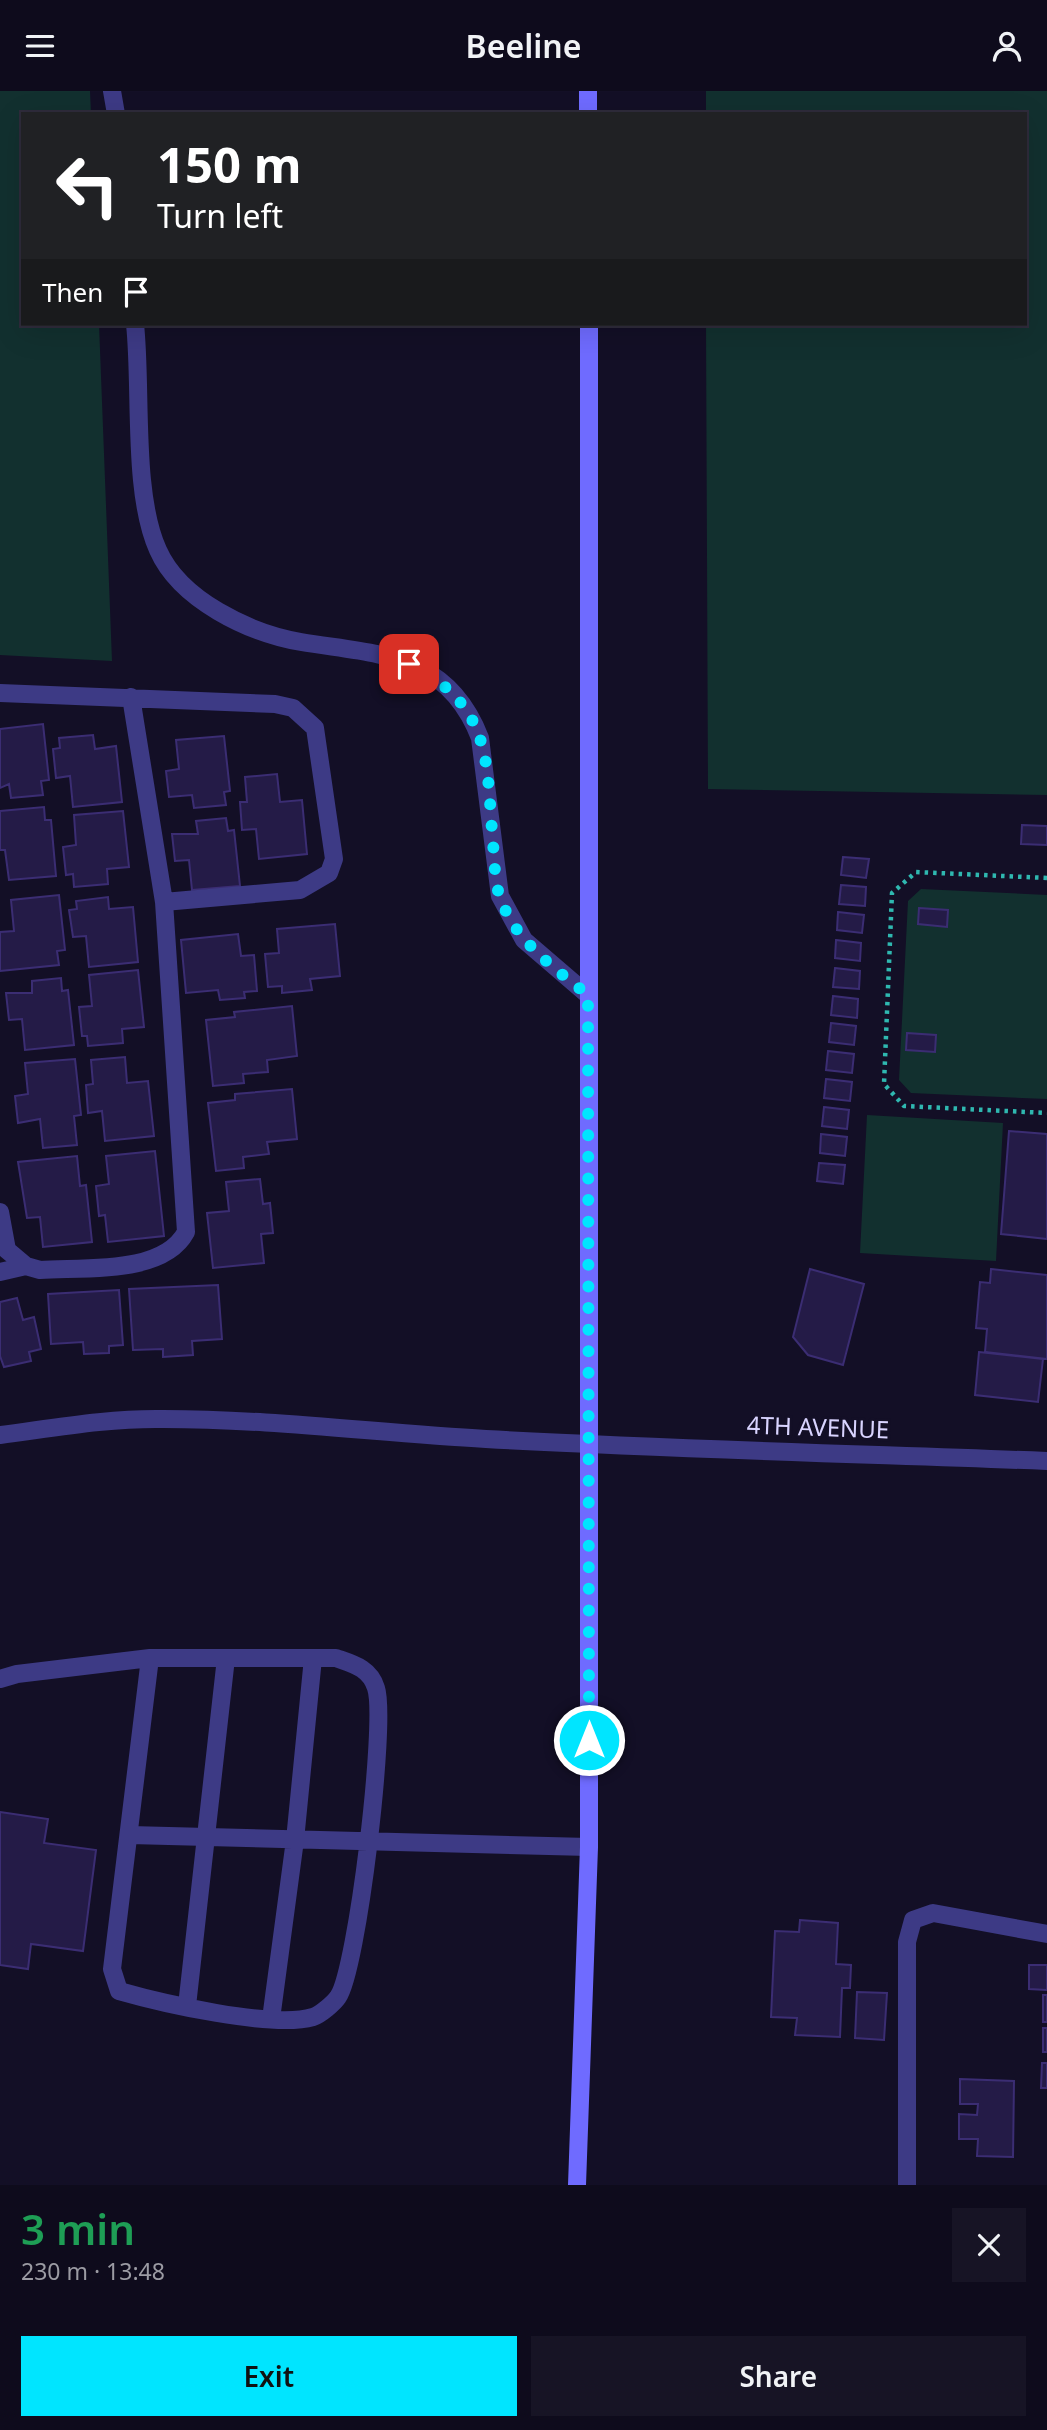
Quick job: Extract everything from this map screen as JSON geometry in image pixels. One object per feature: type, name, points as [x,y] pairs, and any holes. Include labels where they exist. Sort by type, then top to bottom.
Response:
[{"type":"main road","points":[[588,91],[588,112]]},
{"type":"main road","points":[[578,2185],[589,1847],[589,326]]},
{"type":"street","points":[[112,91],[116,112]]},
{"type":"street","points":[[135,326],[145,504],[156,545],[172,573],[207,604],[251,626],[298,641],[380,652],[432,675],[457,694],[471,714],[480,738],[499,896],[524,940],[588,995]]},
{"type":"street","points":[[0,693],[275,704],[293,708],[315,728],[334,859],[329,873],[300,890],[164,902]]},
{"type":"street","points":[[0,1272],[26,1266],[40,1269],[145,1262],[166,1255],[180,1244],[186,1232],[164,902],[131,697]]},
{"type":"street","points":[[0,1212],[7,1250],[26,1266]]},
{"type":"street","name":"4TH AVENUE","points":[[0,1435],[70,1425],[160,1419],[282,1422],[432,1436],[588,1445],[1047,1461]]},
{"type":"street","points":[[0,1679],[17,1674],[149,1658],[336,1658],[365,1669],[376,1687],[380,1721],[370,1842],[348,1964],[339,1997],[314,2017],[271,2019],[187,2006],[120,1991],[112,1969],[149,1658]]},
{"type":"street","points":[[187,2006],[226,1658]]},
{"type":"street","points":[[271,2019],[295,1840],[313,1658]]},
{"type":"street","points":[[130,1835],[589,1847]]},
{"type":"street","points":[[907,2185],[907,1942],[913,1920],[933,1913],[1047,1934]]},
{"type":"path","points":[[1047,878],[916,872],[892,893],[884,1084],[904,1106],[1047,1113]]},
{"type":"green space","points":[[0,91],[90,91],[91,112],[21,112],[21,326],[99,326],[112,661],[0,655]]},
{"type":"green space","points":[[706,91],[1047,91],[1047,795],[708,789],[706,326],[1027,326],[1027,112],[706,112]]},
{"type":"green space","points":[[921,889],[1047,895],[1047,1099],[911,1093],[899,1080],[908,901]]},
{"type":"green space","points":[[867,1115],[1003,1123],[996,1261],[860,1253]]},
{"type":"building","points":[[43,724],[49,780],[41,781],[43,795],[11,798],[9,784],[0,788],[0,729]]},
{"type":"building","points":[[93,735],[95,749],[116,746],[122,802],[73,807],[70,776],[56,778],[53,749],[60,748],[59,738]]},
{"type":"building","points":[[224,736],[230,791],[224,792],[226,805],[194,808],[192,795],[169,797],[166,771],[179,769],[176,740]]},
{"type":"building","points":[[277,774],[280,802],[302,800],[307,854],[259,859],[256,829],[242,830],[240,802],[247,802],[245,777]]},
{"type":"building","points":[[44,807],[45,820],[51,820],[56,876],[9,880],[5,850],[0,850],[0,811]]},
{"type":"building","points":[[123,811],[129,867],[107,869],[108,884],[74,887],[73,874],[66,875],[63,847],[76,845],[74,815]]},
{"type":"building","points":[[226,818],[228,831],[234,830],[240,886],[192,890],[189,860],[175,861],[172,834],[198,834],[196,821]]},
{"type":"building","points":[[1022,825],[1047,826],[1047,845],[1021,844]]},
{"type":"building","points":[[843,857],[869,859],[866,878],[841,875]]},
{"type":"building","points":[[841,885],[866,887],[865,906],[839,904]]},
{"type":"building","points":[[59,895],[65,950],[57,951],[59,965],[0,971],[0,932],[14,931],[11,900]]},
{"type":"building","points":[[108,897],[109,909],[133,907],[138,962],[89,967],[86,936],[73,937],[69,910],[77,909],[76,901]]},
{"type":"building","points":[[919,908],[948,910],[947,927],[918,924]]},
{"type":"building","points":[[838,912],[864,915],[862,933],[837,930]]},
{"type":"building","points":[[335,924],[340,976],[310,979],[312,990],[282,993],[282,986],[268,987],[265,954],[279,953],[277,929]]},
{"type":"building","points":[[238,934],[241,956],[254,955],[257,991],[244,992],[245,998],[220,1000],[218,990],[186,993],[181,940]]},
{"type":"building","points":[[836,940],[861,943],[860,961],[835,958]]},
{"type":"building","points":[[835,968],[860,971],[859,989],[833,987]]},
{"type":"building","points":[[138,970],[144,1027],[122,1029],[123,1043],[88,1046],[87,1036],[82,1036],[79,1007],[92,1006],[89,975]]},
{"type":"building","points":[[61,978],[62,991],[68,990],[74,1045],[25,1050],[22,1019],[9,1020],[6,993],[32,993],[32,981]]},
{"type":"building","points":[[833,996],[858,999],[857,1018],[831,1015]]},
{"type":"building","points":[[292,1006],[297,1056],[267,1060],[268,1072],[243,1074],[244,1083],[213,1086],[206,1020],[235,1017],[234,1012]]},
{"type":"building","points":[[831,1023],[856,1026],[854,1045],[829,1042]]},
{"type":"building","points":[[907,1033],[936,1035],[935,1052],[906,1050]]},
{"type":"building","points":[[828,1051],[854,1054],[852,1073],[826,1070]]},
{"type":"building","points":[[125,1057],[127,1083],[148,1081],[154,1136],[105,1141],[102,1111],[88,1113],[86,1085],[93,1084],[91,1060]]},
{"type":"building","points":[[75,1059],[81,1115],[74,1116],[77,1145],[43,1148],[40,1119],[18,1123],[15,1096],[28,1094],[25,1063]]},
{"type":"building","points":[[826,1079],[852,1082],[850,1101],[824,1098]]},
{"type":"building","points":[[292,1089],[297,1139],[267,1142],[269,1154],[243,1157],[244,1168],[216,1171],[208,1103],[235,1100],[235,1094]]},
{"type":"building","points":[[824,1107],[849,1110],[847,1129],[822,1126]]},
{"type":"building","points":[[1009,1131],[1047,1134],[1047,1239],[1001,1234]]},
{"type":"building","points":[[821,1134],[847,1137],[845,1156],[820,1153]]},
{"type":"building","points":[[155,1151],[164,1236],[108,1242],[105,1215],[99,1216],[96,1186],[109,1184],[106,1156]]},
{"type":"building","points":[[77,1156],[80,1186],[86,1185],[92,1242],[43,1247],[40,1217],[27,1218],[18,1162]]},
{"type":"building","points":[[819,1163],[845,1165],[843,1184],[817,1181]]},
{"type":"building","points":[[260,1179],[263,1204],[270,1203],[273,1233],[261,1234],[264,1263],[213,1268],[207,1213],[229,1211],[226,1182]]},
{"type":"building","points":[[810,1269],[864,1284],[843,1365],[808,1355],[793,1337]]},
{"type":"building","points":[[991,1269],[1047,1275],[1047,1359],[985,1352],[987,1329],[976,1328],[980,1282],[990,1283]]},
{"type":"building","points":[[218,1285],[222,1339],[192,1341],[193,1355],[163,1357],[163,1349],[133,1350],[129,1289]]},
{"type":"building","points":[[119,1290],[123,1345],[109,1346],[109,1353],[84,1354],[83,1342],[51,1344],[48,1294]]},
{"type":"building","points":[[17,1298],[23,1320],[34,1317],[41,1349],[29,1352],[31,1361],[4,1367],[0,1356],[0,1302]]},
{"type":"building","points":[[979,1352],[1043,1359],[1038,1402],[975,1395]]},
{"type":"building","points":[[0,1812],[48,1819],[44,1843],[96,1850],[83,1951],[31,1944],[28,1969],[0,1965]]},
{"type":"building","points":[[800,1920],[838,1923],[836,1964],[851,1965],[850,1988],[842,1988],[840,2037],[795,2035],[797,2018],[771,2017],[775,1931],[799,1932]]},
{"type":"building","points":[[1029,1965],[1047,1965],[1047,1990],[1029,1989]]},
{"type":"building","points":[[857,1992],[887,1993],[884,2040],[855,2038]]},
{"type":"building","points":[[1043,1995],[1047,1995],[1047,2022],[1043,2022]]},
{"type":"building","points":[[1043,2028],[1047,2028],[1047,2052],[1043,2052]]},
{"type":"building","points":[[1042,2063],[1047,2063],[1047,2088],[1041,2088]]},
{"type":"building","points":[[960,2079],[1014,2081],[1013,2157],[977,2156],[978,2139],[959,2139],[959,2114],[977,2115],[978,2104],[960,2104]]},
{"type":"route","points":[[409,664],[432,675],[457,694],[471,714],[480,738],[485,764],[499,896],[512,921],[524,940],[545,961],[588,995],[589,1740]]}]
